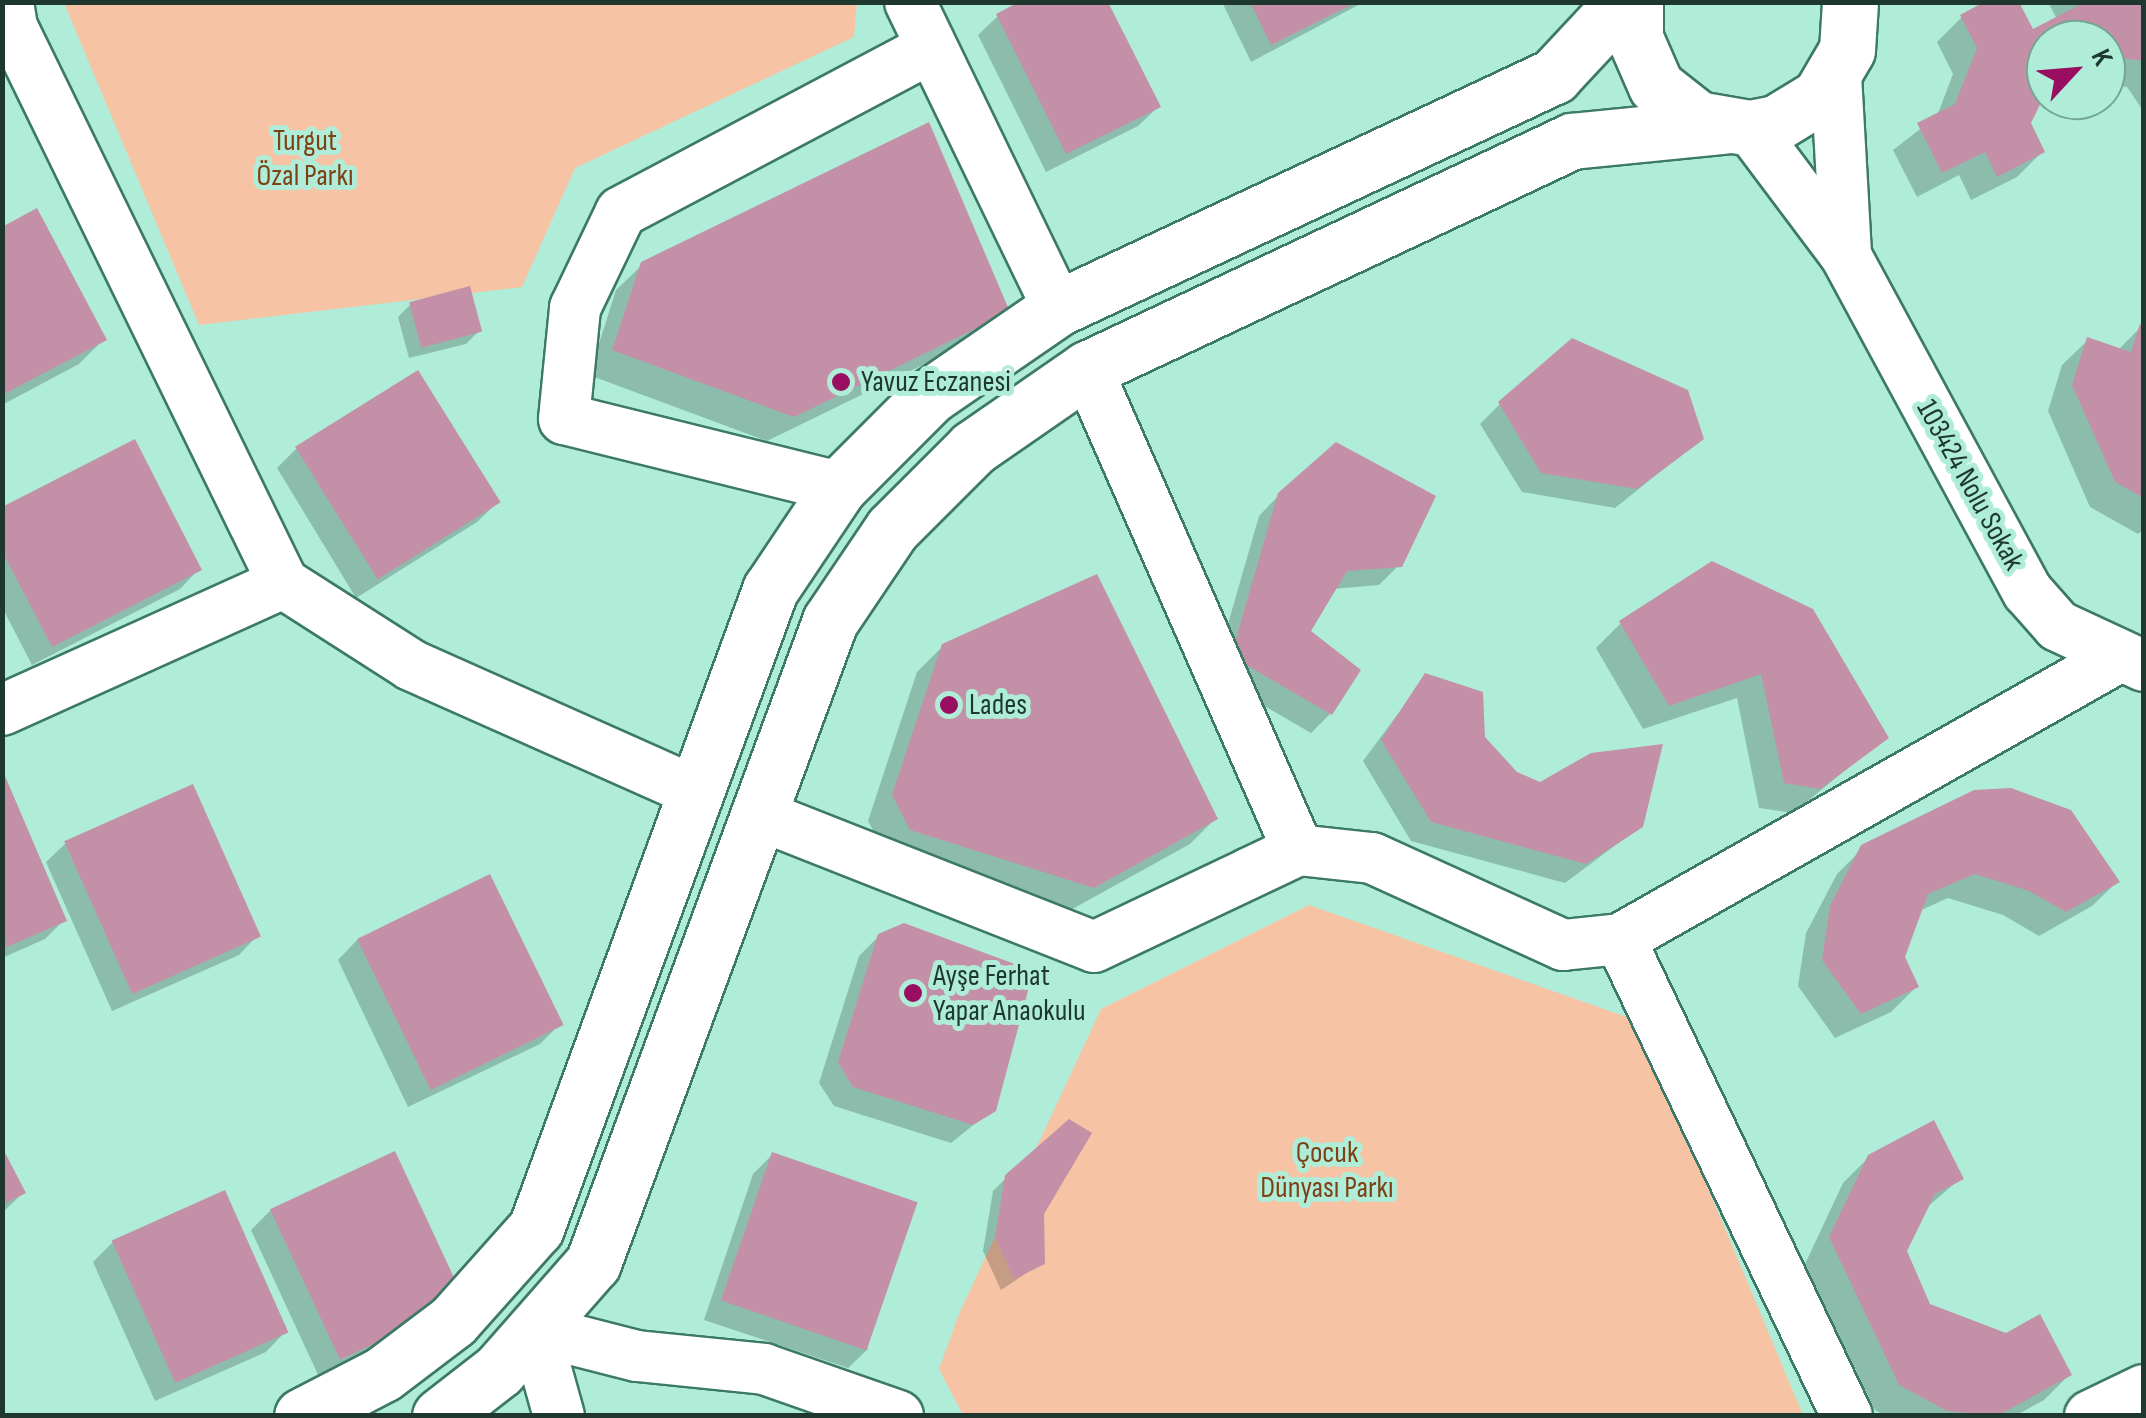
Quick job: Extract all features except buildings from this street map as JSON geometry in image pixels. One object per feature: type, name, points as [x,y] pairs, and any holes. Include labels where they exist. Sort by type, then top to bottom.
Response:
[{"type":"street","points":[[8,2],[12,26],[283,584],[411,665],[694,790]]},
{"type":"street","points":[[910,2],[1058,308]]},
{"type":"street","points":[[302,1416],[384,1374],[453,1321],[536,1228],[770,590],[838,487],[930,396],[1058,308],[1554,76],[1622,2]]},
{"type":"street","points":[[1635,2],[1634,38],[1656,86],[1698,118],[1736,127]]},
{"type":"street","points":[[440,1416],[498,1370],[594,1264],[830,621],[892,530],[973,448],[1087,368],[1572,142],[1736,127],[1800,112],[1845,43],[1888,2]]},
{"type":"street","name":"103424 Nolu Sokak","points":[[1845,43],[1846,256]]},
{"type":"street","points":[[838,487],[564,419],[575,308],[621,212],[931,48]]},
{"type":"street","name":"103424 Nolu Sokak","points":[[1736,127],[1846,256],[2028,592],[2058,626],[2130,662]]},
{"type":"street","points":[[1087,368],[1298,850]]},
{"type":"street","points":[[2,710],[283,584]]},
{"type":"street","points":[[757,814],[1094,947],[1298,850],[1372,858],[1564,945],[1620,939],[2130,662]]},
{"type":"street","points":[[1620,939],[1847,1416]]},
{"type":"street","points":[[535,1330],[559,1416]]},
{"type":"street","points":[[535,1330],[637,1356],[764,1368],[898,1416]]},
{"type":"street","points":[[2090,1416],[2144,1390]]},
{"type":"green space","name":"Turgut Özal Parkı","points":[[64,3],[857,3],[854,37],[575,168],[522,287],[199,325]]},
{"type":"green space","name":"Çocuk Dünyası Parkı","points":[[1309,905],[1638,1021],[1803,1415],[963,1415],[939,1369],[959,1314],[1101,1009]]},
{"type":"place","name":"Yavuz Eczanesi","points":[[841,382]]},
{"type":"place","name":"Lades","points":[[949,705]]},
{"type":"place","name":"Ayşe Ferhat Yapar Anaokulu","points":[[913,993]]}]
